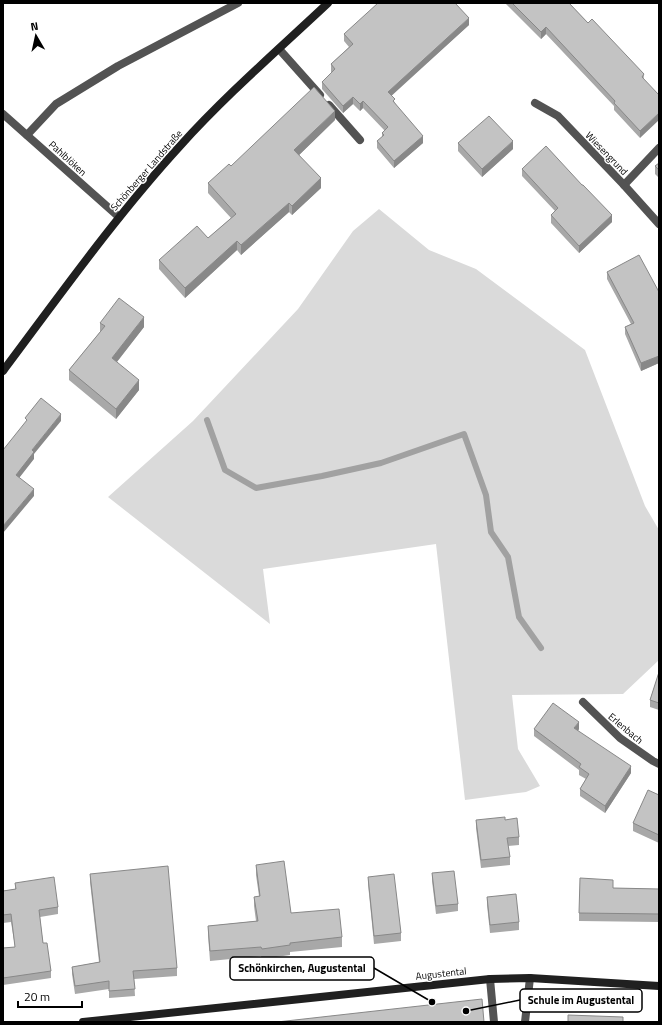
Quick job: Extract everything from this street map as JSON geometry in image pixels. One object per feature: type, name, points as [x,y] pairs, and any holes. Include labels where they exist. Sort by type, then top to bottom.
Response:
[{"type":"street","points":[[27,135],[56,104],[118,66],[238,3]]},
{"type":"street","name":"Schönberger Landstraße","points":[[3,371],[119,217],[180,146],[214,109],[328,3]]},
{"type":"street","points":[[279,49],[360,140]]},
{"type":"street","name":"Wiesengrund","points":[[535,103],[558,116],[659,224]]},
{"type":"street","name":"Pahlblöken","points":[[3,114],[119,217]]},
{"type":"street","points":[[624,185],[659,148]]},
{"type":"street","name":"Erlenbach","points":[[583,702],[620,738],[659,764]]},
{"type":"street","points":[[525,1022],[530,978]]},
{"type":"street","name":"Augustental","points":[[83,1022],[490,979],[530,978],[659,986]]},
{"type":"street","points":[[490,979],[494,1022]]},
{"type":"shaded area","points":[[379,209],[429,250],[476,269],[585,350],[645,506],[659,530],[659,660],[623,694],[512,695],[518,749],[540,786],[526,792],[465,800],[436,544],[263,569],[270,624],[108,497],[193,421],[298,309],[353,231]]},
{"type":"building","points":[[378,3],[455,3],[469,18],[388,92],[395,99],[393,101],[423,136],[394,161],[377,141],[384,135],[382,133],[388,127],[363,101],[360,104],[353,97],[343,106],[322,82],[335,69],[331,64],[353,44],[344,34]]},
{"type":"building","points":[[512,3],[569,3],[588,23],[592,19],[644,74],[642,77],[659,95],[659,113],[640,131],[614,103],[615,101],[546,27],[541,32]]},
{"type":"building","points":[[314,87],[335,111],[294,150],[321,178],[292,206],[289,203],[241,245],[237,241],[185,288],[159,260],[197,226],[208,238],[236,214],[208,183],[229,164],[231,166]]},
{"type":"building","points":[[489,116],[513,141],[482,169],[458,143]]},
{"type":"building","points":[[546,146],[612,215],[579,246],[551,215],[558,208],[522,169]]},
{"type":"building","points":[[659,163],[659,170],[655,166]]},
{"type":"building","points":[[639,255],[659,292],[659,356],[641,363],[625,327],[634,323],[607,272]]},
{"type":"building","points":[[119,298],[144,317],[112,358],[139,380],[116,409],[69,370],[105,326],[100,323]]},
{"type":"building","points":[[41,398],[61,414],[32,450],[34,452],[16,475],[34,489],[3,526],[3,450],[27,420],[25,418]]},
{"type":"building","points":[[659,672],[659,703],[650,700]]},
{"type":"building","points":[[553,703],[579,722],[574,728],[631,766],[605,806],[580,789],[589,774],[579,767],[581,764],[534,729]]},
{"type":"building","points":[[648,790],[659,795],[659,835],[633,823]]},
{"type":"building","points":[[505,817],[505,820],[517,818],[519,837],[507,838],[510,857],[481,860],[476,820]]},
{"type":"building","points":[[284,861],[291,913],[339,909],[342,937],[290,943],[290,945],[262,949],[261,947],[210,951],[208,926],[258,921],[254,897],[260,896],[256,865]]},
{"type":"building","points":[[168,866],[177,968],[133,971],[135,989],[109,991],[109,981],[75,986],[72,967],[100,962],[90,874]]},
{"type":"building","points":[[454,871],[458,904],[436,906],[432,873]]},
{"type":"building","points":[[394,874],[401,933],[374,936],[368,877]]},
{"type":"building","points":[[54,877],[58,907],[39,910],[43,943],[47,943],[51,971],[3,978],[3,948],[15,947],[11,914],[3,915],[3,891],[16,889],[15,883]]},
{"type":"building","points":[[580,878],[613,880],[613,888],[659,889],[659,914],[579,913]]},
{"type":"building","points":[[516,894],[519,922],[490,925],[487,897]]},
{"type":"building","points":[[482,999],[484,1022],[277,1022]]},
{"type":"building","points":[[568,1015],[623,1017],[623,1022],[568,1022]]},
{"type":"waterway","points":[[207,420],[225,470],[256,488],[381,463],[464,434],[486,495],[491,532],[508,557],[519,617],[541,648]]},
{"type":"place","name":"Schönkirchen, Augustental","points":[[432,1002]]},
{"type":"place","name":"Schule im Augustental","points":[[466,1011]]}]
